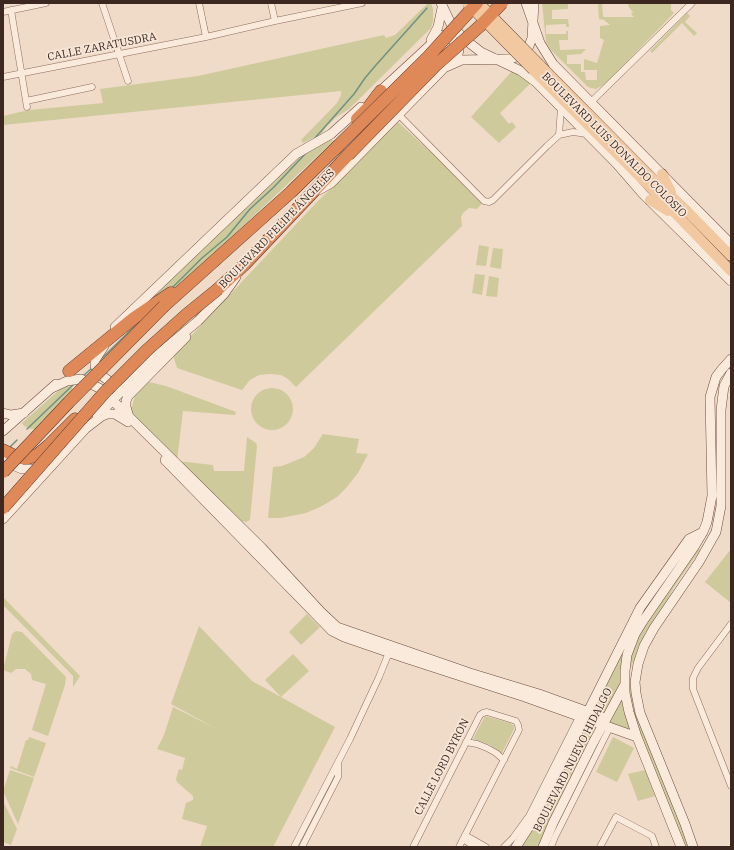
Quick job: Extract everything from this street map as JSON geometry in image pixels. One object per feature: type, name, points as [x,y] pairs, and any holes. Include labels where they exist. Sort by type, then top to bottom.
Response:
[{"type":"highway","name":"BOULEVARD FELIPE ÁNGELES","points":[[3,472],[69,402],[164,306],[209,267],[338,146],[428,57],[478,3]]},
{"type":"highway","name":"BOULEVARD FELIPE ÁNGELES","points":[[3,508],[104,392],[147,350],[245,264],[436,65],[480,26],[502,3]]},
{"type":"highway","points":[[310,173],[320,158],[368,108],[381,91]]},
{"type":"highway","points":[[69,371],[144,311],[209,267]]},
{"type":"highway","points":[[3,450],[22,458],[37,455],[79,415],[90,408]]},
{"type":"main road","name":"BOULEVARD LUIS DONALDO COLOSIO","points":[[467,3],[646,178],[731,256]]},
{"type":"main road","name":"BOULEVARD LUIS DONALDO COLOSIO","points":[[478,3],[646,178],[660,179],[684,214],[731,271]]},
{"type":"main road","points":[[650,200],[684,214]]},
{"type":"street","points":[[3,12],[46,3]]},
{"type":"street","points":[[102,3],[128,81]]},
{"type":"street","points":[[198,3],[206,37]]},
{"type":"street","points":[[271,3],[275,20]]},
{"type":"street","name":"CALLE ZARATUSDRA","points":[[3,77],[206,37],[275,20],[362,3]]},
{"type":"street","name":"BOULEVARD LUIS DONALDO COLOSIO","points":[[526,3],[540,43],[553,64],[660,179],[731,244]]},
{"type":"street","points":[[444,68],[462,60],[509,60],[523,53],[530,46],[532,38],[534,3]]},
{"type":"street","points":[[590,103],[692,3]]},
{"type":"street","points":[[427,47],[438,27],[441,5]]},
{"type":"street","name":"BOULEVARD LUIS DONALDO COLOSIO","points":[[441,5],[451,24],[463,38],[481,52],[521,71],[536,82],[731,281]]},
{"type":"street","points":[[11,10],[27,104],[92,87]]},
{"type":"street","points":[[3,431],[52,388],[296,154],[331,134],[381,91],[440,36],[449,36],[457,45],[459,50],[458,54],[330,183],[309,197]]},
{"type":"street","points":[[536,82],[532,73],[534,64],[537,61],[544,60],[553,64]]},
{"type":"street","points":[[559,135],[561,108]]},
{"type":"street","points":[[398,115],[484,201],[489,202],[493,200],[559,135],[573,132],[587,134]]},
{"type":"street","points":[[660,179],[678,208],[731,263]]},
{"type":"street","points":[[129,417],[126,407],[128,396],[168,356],[224,294],[245,264]]},
{"type":"street","points":[[3,519],[112,400],[164,348],[198,321]]},
{"type":"street","points":[[108,340],[95,360],[96,366],[98,372],[108,382],[123,389]]},
{"type":"street","name":"BOULEVARD NUEVO HIDALGO","points":[[504,847],[513,838],[529,816],[632,633],[643,621],[695,535],[703,532],[710,509],[712,496],[710,397],[713,386],[722,369],[731,359]]},
{"type":"street","name":"BOULEVARD NUEVO HIDALGO","points":[[693,847],[640,713],[635,682],[638,664],[644,646],[654,628],[706,552],[716,532],[721,506],[721,410],[724,386],[731,373]]},
{"type":"street","points":[[52,388],[74,379],[92,384],[101,389],[253,545],[337,627],[606,723],[637,736]]},
{"type":"street","points":[[92,384],[96,399],[92,422]]},
{"type":"street","points":[[713,386],[721,410]]},
{"type":"street","points":[[721,410],[731,387]]},
{"type":"street","points":[[3,414],[11,415],[25,413]]},
{"type":"street","points":[[3,414],[12,423]]},
{"type":"street","points":[[85,429],[102,416],[114,414],[126,420],[187,478]]},
{"type":"street","points":[[3,457],[15,466],[22,469],[31,470],[51,467]]},
{"type":"street","points":[[692,541],[702,546],[706,552]]},
{"type":"street","name":"BOULEVARD NUEVO HIDALGO","points":[[681,847],[637,736],[626,700],[624,685],[627,655],[632,633],[644,602],[692,541]]},
{"type":"street","points":[[253,545],[332,631],[344,637],[390,645]]},
{"type":"street","points":[[643,621],[644,602]]},
{"type":"street","points":[[731,624],[698,668],[693,678],[693,689],[731,786]]},
{"type":"street","points":[[294,847],[338,763],[371,694],[390,645]]},
{"type":"street","name":"BOULEVARD NUEVO HIDALGO","points":[[551,847],[624,685],[638,664]]},
{"type":"street","name":"CALLE LORD BYRON","points":[[413,847],[480,715],[487,712],[516,721],[519,730],[459,847]]},
{"type":"street","name":"BOULEVARD NUEVO HIDALGO","points":[[516,847],[534,819],[584,716]]},
{"type":"street","name":"BOULEVARD NUEVO HIDALGO","points":[[543,847],[553,823],[606,723]]},
{"type":"street","points":[[466,742],[487,748],[504,760]]},
{"type":"street","points":[[302,847],[338,777],[338,763]]},
{"type":"street","points":[[600,847],[616,817],[652,836],[656,847]]},
{"type":"street","points":[[464,837],[476,847]]},
{"type":"street","points":[[464,837],[486,847]]},
{"type":"shaded area","points":[[428,3],[431,3],[433,9],[433,21],[431,28],[349,109],[335,118],[322,133],[303,143],[301,140],[337,103],[341,95],[341,91],[3,125],[3,116],[29,110],[103,103],[100,89],[198,76],[384,35],[386,38],[395,35]]},
{"type":"shaded area","points":[[542,3],[568,3],[568,9],[552,10],[552,19],[568,19],[569,27],[566,27],[566,24],[546,25],[546,34],[566,34],[566,31],[568,31],[568,40],[559,40],[560,50],[586,49],[581,54],[567,55],[567,64],[581,64],[581,72],[585,72],[586,80],[597,80],[597,70],[584,70],[584,59],[597,63],[604,40],[600,38],[600,26],[610,25],[604,20],[599,19],[598,3],[602,3],[604,17],[634,17],[631,14],[633,12],[628,6],[629,3],[671,3],[671,10],[674,13],[605,84],[596,89],[588,87],[551,50],[546,42]]},
{"type":"shaded area","points":[[687,13],[690,16],[685,22],[697,33],[694,36],[682,23],[652,53],[650,51]]},
{"type":"shaded area","points":[[512,71],[521,75],[530,84],[500,113],[509,124],[512,122],[516,127],[499,143],[471,117]]},
{"type":"shaded area","points":[[398,122],[484,201],[477,209],[469,208],[463,213],[461,217],[462,226],[296,387],[288,379],[281,375],[270,374],[259,375],[250,380],[242,390],[177,368],[173,355],[317,202]]},
{"type":"shaded area","points":[[330,138],[333,141],[174,290],[137,311],[305,151]]},
{"type":"shaded area","points":[[479,245],[489,247],[486,266],[476,265]]},
{"type":"shaded area","points":[[493,248],[503,249],[501,269],[490,267]]},
{"type":"shaded area","points":[[475,274],[485,275],[482,295],[472,293]]},
{"type":"shaded area","points":[[489,276],[499,278],[497,297],[486,296]]},
{"type":"shaded area","points":[[149,382],[166,386],[236,412],[235,415],[183,411],[177,461],[142,426],[131,410],[135,396]]},
{"type":"shaded area","points":[[67,383],[74,390],[37,429],[31,429],[24,426],[22,423]]},
{"type":"shaded area","points":[[268,388],[276,388],[284,391],[290,397],[293,409],[290,421],[284,427],[276,430],[268,430],[260,427],[254,421],[251,413],[251,405],[254,397],[260,391]]},
{"type":"shaded area","points":[[323,434],[359,439],[356,453],[368,454],[358,473],[337,497],[322,506],[306,513],[280,518],[268,518],[273,467],[282,466],[304,457],[314,448]]},
{"type":"shaded area","points":[[247,437],[256,443],[257,446],[250,520],[246,522],[237,520],[177,461],[213,465],[214,471],[244,471]]},
{"type":"shaded area","points":[[698,547],[700,550],[674,587],[668,599],[645,633],[627,674],[635,639]]},
{"type":"shaded area","points":[[731,549],[731,603],[705,582]]},
{"type":"shaded area","points":[[3,597],[80,676],[73,687],[73,676],[3,605]]},
{"type":"shaded area","points":[[307,614],[320,627],[301,645],[289,632]]},
{"type":"shaded area","points":[[199,626],[252,681],[335,727],[273,847],[200,847],[207,826],[182,819],[186,803],[193,800],[193,796],[177,782],[176,779],[179,769],[182,770],[185,758],[157,749],[164,735],[173,707],[217,729],[171,704]]},
{"type":"shaded area","points":[[16,631],[22,632],[66,677],[65,685],[48,736],[32,730],[46,684],[32,680],[31,674],[25,669],[16,669],[11,673],[3,670],[12,634]]},
{"type":"shaded area","points":[[625,646],[621,685],[606,712],[603,713],[593,710]]},
{"type":"shaded area","points":[[293,654],[309,671],[281,697],[265,680]]},
{"type":"shaded area","points":[[633,674],[632,687],[690,847],[683,847],[636,724],[627,686]]},
{"type":"shaded area","points":[[622,694],[632,732],[606,723]]},
{"type":"shaded area","points":[[485,716],[510,723],[514,726],[514,729],[501,755],[490,745],[473,739]]},
{"type":"shaded area","points":[[586,725],[595,728],[540,847],[520,847]]},
{"type":"shaded area","points":[[29,737],[46,743],[34,777],[10,768],[11,766],[17,769],[26,740],[28,740]]},
{"type":"shaded area","points":[[613,737],[634,748],[617,782],[596,772]]},
{"type":"shaded area","points":[[10,770],[34,778],[18,824],[3,791]]},
{"type":"shaded area","points":[[645,770],[655,796],[638,801],[628,774]]},
{"type":"shaded area","points":[[3,801],[17,829],[11,845],[3,842]]},
{"type":"waterway","points":[[315,138],[354,94],[376,65],[427,8]]},
{"type":"waterway","points":[[172,288],[202,258],[227,237],[250,209],[274,187],[307,152]]},
{"type":"waterway","points":[[100,360],[140,321]]},
{"type":"waterway","points":[[83,376],[92,368]]},
{"type":"waterway","points":[[27,429],[74,384]]},
{"type":"waterway","points":[[10,447],[17,440]]}]
